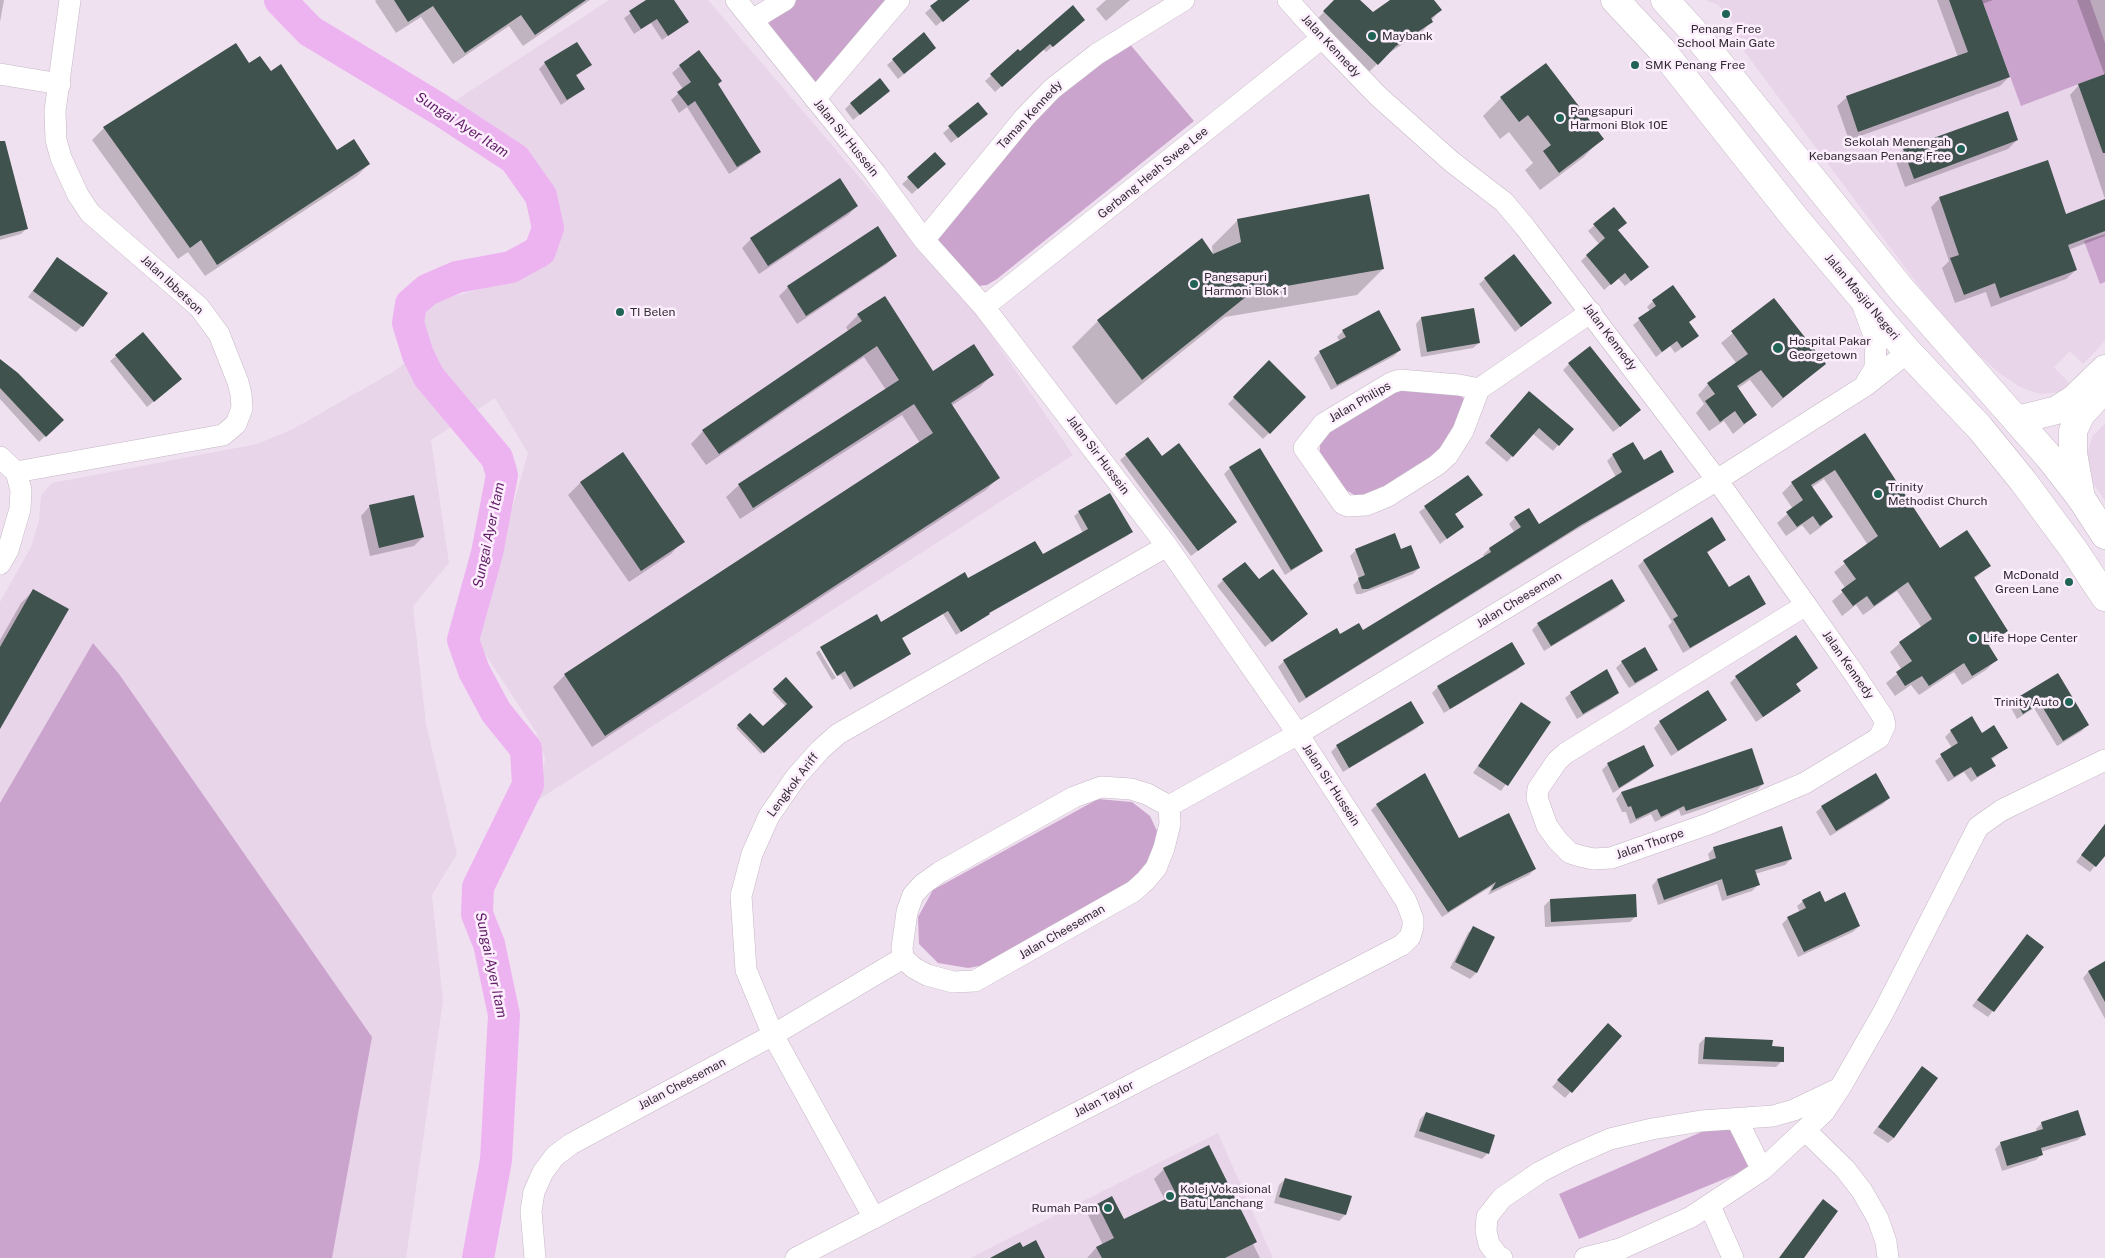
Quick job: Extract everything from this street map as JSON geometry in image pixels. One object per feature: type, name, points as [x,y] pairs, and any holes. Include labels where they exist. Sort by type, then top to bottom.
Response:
[{"type":"main road","name":"Jalan Masjid Negeri","points":[[1615,0],[1661,49],[1795,218],[1908,352],[1980,428],[2023,481],[2074,550],[2105,597]]},
{"type":"main road","points":[[1664,0],[1700,40],[1902,290],[2017,420],[2081,498],[2105,535]]},
{"type":"main road","points":[[1902,290],[1912,326],[1912,336],[1908,352]]},
{"type":"main road","points":[[2017,420],[2057,410],[2074,399],[2105,369]]},
{"type":"main road","points":[[2081,498],[2073,453],[2073,431],[2081,414],[2105,388]]},
{"type":"street","name":"Jalan Ibbetson","points":[[16,472],[223,435],[236,424],[242,408],[241,394],[231,361],[218,334],[199,307],[90,212],[78,195],[61,158],[56,140],[55,111],[70,0]]},
{"type":"street","name":"Jalan Sir Hussein","points":[[736,0],[875,173],[924,240],[984,307],[1167,546],[1298,734],[1412,912],[1414,927],[1410,937]]},
{"type":"street","points":[[752,20],[785,0]]},
{"type":"street","points":[[815,99],[899,0]]},
{"type":"street","name":"Taman Kennedy","points":[[924,240],[1025,117],[1052,89],[1097,54],[1184,0]]},
{"type":"street","name":"Jalan Kennedy","points":[[1288,0],[1378,96],[1417,131],[1504,202],[1591,312],[1717,480],[1806,605],[1882,717]]},
{"type":"street","name":"Gerbang Heah Swee Lee","points":[[984,307],[1322,38]]},
{"type":"street","points":[[0,74],[60,84]]},
{"type":"street","points":[[1858,293],[1876,341],[1875,368],[1865,386]]},
{"type":"street","points":[[1479,389],[1591,312]]},
{"type":"street","name":"Jalan Cheeseman","points":[[535,1258],[530,1211],[534,1192],[543,1172],[555,1156],[571,1144],[772,1035],[903,958],[927,976],[952,982],[975,980],[1134,891],[1156,868],[1167,836],[1169,806],[1298,734],[1717,480],[1865,386],[1908,352]]},
{"type":"street","name":"Jalan Philips","points":[[1400,380],[1459,384],[1479,389],[1463,431],[1448,455],[1437,465],[1388,496],[1366,505],[1348,506],[1343,504],[1304,448],[1323,424],[1391,383],[1400,380]]},
{"type":"street","points":[[0,457],[16,472],[21,490],[20,509],[8,550],[0,564]]},
{"type":"street","name":"Lengkok Ariff","points":[[874,1218],[772,1035],[746,970],[740,896],[752,854],[768,816],[796,777],[820,750],[838,734],[1167,546]]},
{"type":"street","name":"Jalan Thorpe","points":[[1806,605],[1566,753],[1557,761],[1538,790],[1537,798],[1547,826],[1570,853],[1593,859],[1611,858],[1708,824],[1805,783],[1879,738],[1885,725],[1882,717]]},
{"type":"street","points":[[1585,1258],[1620,1249],[1691,1217],[1710,1206],[1762,1170],[1824,1112],[1884,1013],[1978,827],[2002,810],[2105,760]]},
{"type":"street","points":[[903,958],[902,948],[907,912],[913,895],[923,884],[940,872],[1074,797],[1101,787],[1131,789],[1147,794],[1169,806]]},
{"type":"street","name":"Jalan Taylor","points":[[796,1258],[1391,951],[1402,945],[1410,937]]},
{"type":"street","points":[[1502,1258],[1498,1256],[1489,1244],[1486,1231],[1488,1217],[1502,1198],[1540,1172],[1568,1157],[1610,1140],[1652,1129],[1701,1121],[1773,1116],[1794,1110],[1840,1088]]},
{"type":"street","points":[[1737,1120],[1762,1170]]},
{"type":"street","points":[[1805,1130],[1845,1169],[1862,1191],[1878,1219],[1888,1258]]},
{"type":"street","points":[[1710,1206],[1733,1258]]},
{"type":"shaded area","points":[[609,0],[708,0],[979,317],[1073,455],[538,800],[545,759],[536,732],[478,643],[483,610],[528,453],[495,398],[431,440],[449,563],[413,606],[426,724],[457,854],[432,895],[443,1001],[406,1258],[0,1258],[0,602],[31,547],[39,520],[41,495],[52,483],[257,444],[293,429],[391,373],[429,346],[422,327],[422,314],[432,303],[522,276],[543,266],[561,235],[552,190],[524,146],[450,104]]},
{"type":"shaded area","points":[[797,0],[890,0],[816,84],[768,26],[772,17]]},
{"type":"shaded area","name":"Sekolah Menengah Kebangsaan Penang Free","points":[[1706,0],[2105,0],[2105,341],[2083,364],[2070,351],[2054,367],[2069,383],[2060,392],[2040,394],[2020,387],[1999,373],[1960,338],[1912,277],[1735,39],[1733,23],[1718,5]]},
{"type":"shaded area","points":[[1982,0],[2090,0],[2105,43],[2105,74],[2021,106]]},
{"type":"shaded area","points":[[1129,43],[1194,121],[997,279],[987,285],[979,286],[936,238],[1050,100]]},
{"type":"shaded area","points":[[2105,234],[2105,282],[2100,284],[2084,241]]},
{"type":"shaded area","points":[[1398,390],[1458,394],[1466,400],[1445,447],[1372,495],[1358,497],[1346,490],[1320,452],[1320,439],[1331,428]]},
{"type":"shaded area","points":[[2105,423],[2105,501],[2083,469],[2092,437]]},
{"type":"shaded area","points":[[93,643],[119,674],[372,1037],[332,1258],[0,1258],[0,803]]},
{"type":"shaded area","points":[[1098,799],[1132,802],[1150,816],[1157,831],[1148,867],[1134,881],[985,965],[968,968],[938,963],[919,944],[918,917],[933,890]]},
{"type":"shaded area","points":[[1715,1126],[1733,1128],[1751,1168],[1579,1239],[1559,1194]]},
{"type":"shaded area","name":"Kolej Vokasional Batu Lanchang","points":[[1218,1133],[1273,1258],[970,1258]]},
{"type":"building","points":[[394,0],[586,0],[535,35],[521,15],[465,53],[433,6],[408,22]]},
{"type":"building","points":[[646,0],[674,0],[689,22],[668,36],[657,19],[641,29],[629,11]]},
{"type":"building","points":[[938,0],[970,0],[943,22],[930,6]]},
{"type":"building","name":"Maybank","points":[[1334,0],[1360,0],[1373,12],[1390,0],[1434,0],[1442,10],[1431,18],[1433,22],[1396,46],[1378,65],[1323,11]]},
{"type":"building","points":[[1949,0],[1982,0],[2010,77],[1858,132],[1846,96],[1968,52]]},
{"type":"building","points":[[1073,5],[1085,20],[1053,47],[1050,44],[1002,87],[990,74]]},
{"type":"building","points":[[924,32],[936,48],[904,74],[892,59]]},
{"type":"building","points":[[577,42],[592,65],[576,75],[585,89],[567,100],[544,62]]},
{"type":"building","points":[[236,43],[249,63],[260,56],[271,71],[281,64],[337,150],[354,139],[370,164],[217,265],[201,240],[190,248],[103,127]]},
{"type":"building","points":[[699,50],[722,81],[718,84],[761,152],[737,167],[695,101],[688,106],[677,92],[691,82],[679,65]]},
{"type":"building","name":"Pangsapuri Harmoni Blok 10E","points":[[1546,63],[1604,139],[1559,173],[1543,151],[1551,145],[1528,115],[1519,122],[1500,97]]},
{"type":"building","points":[[2105,74],[2105,153],[2103,153],[2078,84]]},
{"type":"building","points":[[880,78],[890,91],[860,115],[850,103]]},
{"type":"building","points":[[978,102],[988,114],[958,138],[948,126]]},
{"type":"building","points":[[2008,111],[2018,140],[1914,179],[1903,149]]},
{"type":"building","points":[[0,141],[5,141],[28,229],[0,236]]},
{"type":"building","points":[[935,152],[946,164],[918,189],[907,177]]},
{"type":"building","points":[[2048,160],[2066,214],[2105,199],[2105,231],[2068,245],[2077,270],[2000,298],[1995,283],[1964,295],[1950,258],[1959,255],[1939,197]]},
{"type":"building","points":[[840,178],[858,206],[768,266],[750,238]]},
{"type":"building","name":"Pangsapuri Harmoni Blok 1","points":[[1369,194],[1384,269],[1252,292],[1142,380],[1097,320],[1202,238],[1213,254],[1241,242],[1237,219]]},
{"type":"building","points":[[1614,207],[1627,223],[1618,230],[1649,267],[1631,281],[1625,273],[1611,285],[1586,255],[1605,238],[1593,224]]},
{"type":"building","points":[[878,226],[897,256],[806,316],[787,286]]},
{"type":"building","points":[[1514,254],[1552,303],[1521,327],[1484,278]]},
{"type":"building","points":[[57,257],[108,293],[83,327],[33,291]]},
{"type":"building","points":[[1673,285],[1696,317],[1689,322],[1699,336],[1682,348],[1677,341],[1662,352],[1638,318],[1656,306],[1652,300]]},
{"type":"building","points":[[885,296],[933,371],[974,344],[994,375],[951,403],[1000,478],[605,736],[564,674],[933,433],[914,404],[753,508],[738,484],[899,380],[877,346],[719,454],[702,430],[862,321],[857,314]]},
{"type":"building","name":"Hospital Pakar Georgetown","points":[[1774,298],[1826,364],[1783,398],[1761,370],[1737,386],[1757,415],[1744,424],[1735,411],[1720,422],[1705,401],[1715,394],[1707,383],[1748,354],[1731,331]]},
{"type":"building","points":[[1474,308],[1480,343],[1427,352],[1421,317]]},
{"type":"building","points":[[1379,310],[1401,350],[1337,385],[1319,351],[1346,337],[1342,330]]},
{"type":"building","points":[[143,332],[182,379],[154,402],[115,355]]},
{"type":"building","points":[[1590,346],[1641,410],[1620,427],[1568,363]]},
{"type":"building","points":[[0,359],[18,373],[64,420],[46,437],[0,388]]},
{"type":"building","points":[[1269,360],[1306,397],[1270,434],[1233,397]]},
{"type":"building","points":[[1529,391],[1574,429],[1559,446],[1539,428],[1513,457],[1490,436]]},
{"type":"building","points":[[1865,433],[1940,548],[1967,530],[1991,566],[1974,577],[2008,631],[1988,644],[1998,660],[1972,676],[1964,663],[1929,686],[1922,676],[1905,686],[1896,672],[1912,661],[1899,642],[1932,619],[1908,582],[1874,606],[1867,596],[1853,606],[1841,590],[1856,579],[1843,561],[1878,536],[1835,470],[1811,485],[1833,517],[1820,526],[1813,516],[1797,527],[1786,512],[1803,500],[1791,482]]},
{"type":"building","points":[[1148,437],[1162,456],[1179,443],[1237,522],[1198,551],[1125,454]]},
{"type":"building","points":[[1633,442],[1644,460],[1661,450],[1674,472],[1581,525],[1306,698],[1283,660],[1337,628],[1340,634],[1359,623],[1363,630],[1491,552],[1489,548],[1521,527],[1514,517],[1529,508],[1539,524],[1622,472],[1612,454]]},
{"type":"building","points":[[1260,448],[1323,551],[1291,570],[1229,467]]},
{"type":"building","points":[[623,452],[685,542],[641,571],[580,482]]},
{"type":"building","points":[[1468,475],[1483,495],[1455,514],[1464,527],[1447,539],[1424,506]]},
{"type":"building","points":[[1110,493],[1133,532],[989,613],[961,632],[948,611],[902,638],[911,654],[854,687],[845,671],[837,676],[820,647],[877,614],[881,622],[965,572],[968,578],[1035,541],[1043,554],[1088,529],[1078,511]]},
{"type":"building","points":[[414,495],[424,537],[379,548],[369,505]]},
{"type":"building","points":[[1712,517],[1726,540],[1707,552],[1729,587],[1749,575],[1766,604],[1690,648],[1673,619],[1678,616],[1643,560]]},
{"type":"building","points":[[1395,533],[1401,549],[1411,545],[1420,568],[1368,589],[1362,589],[1358,578],[1365,575],[1355,549]]},
{"type":"building","points":[[1245,562],[1259,579],[1273,569],[1308,614],[1272,642],[1222,579]]},
{"type":"building","points":[[1612,579],[1625,601],[1551,646],[1537,623]]},
{"type":"building","points":[[33,589],[69,609],[0,729],[0,647]]},
{"type":"building","points":[[1796,635],[1818,668],[1796,684],[1801,691],[1763,717],[1735,676]]},
{"type":"building","points":[[1512,642],[1525,664],[1450,709],[1437,686]]},
{"type":"building","points":[[1645,647],[1658,670],[1635,683],[1621,661]]},
{"type":"building","points":[[1607,669],[1619,693],[1583,714],[1570,692]]},
{"type":"building","points":[[2058,673],[2089,725],[2063,741],[2040,703],[2023,714],[2015,699]]},
{"type":"building","points":[[786,677],[813,707],[764,753],[737,725],[750,713],[763,726],[787,704],[773,689]]},
{"type":"building","points":[[1708,690],[1727,720],[1678,751],[1659,721]]},
{"type":"building","points":[[1411,701],[1424,723],[1349,768],[1336,745]]},
{"type":"building","points":[[1521,702],[1551,722],[1508,786],[1478,766]]},
{"type":"building","points":[[1972,716],[1982,733],[1994,725],[2008,748],[1991,758],[1996,766],[1977,777],[1971,767],[1954,777],[1940,754],[1958,743],[1950,730]]},
{"type":"building","points":[[1644,745],[1654,766],[1619,788],[1607,763]]},
{"type":"building","points":[[1752,748],[1764,784],[1686,811],[1684,806],[1661,817],[1657,809],[1636,819],[1631,806],[1628,807],[1621,792]]},
{"type":"building","points":[[1425,773],[1459,838],[1509,813],[1536,869],[1491,891],[1496,882],[1448,912],[1376,804]]},
{"type":"building","points":[[1876,773],[1890,798],[1836,831],[1821,806]]},
{"type":"building","points":[[2105,824],[2105,856],[2096,867],[2081,855]]},
{"type":"building","points":[[1782,826],[1792,859],[1755,870],[1760,885],[1727,896],[1722,879],[1664,900],[1657,879],[1716,858],[1713,847]]},
{"type":"building","points":[[1820,891],[1825,902],[1845,892],[1860,926],[1804,952],[1787,917],[1806,908],[1802,900]]},
{"type":"building","points":[[1636,894],[1637,917],[1551,922],[1550,899]]},
{"type":"building","points":[[1473,926],[1495,937],[1477,973],[1455,962]]},
{"type":"building","points":[[2027,934],[2044,947],[1994,1012],[1977,1000]]},
{"type":"building","points":[[2105,961],[2105,1002],[2088,971]]},
{"type":"building","points":[[1608,1023],[1622,1036],[1572,1093],[1557,1080]]},
{"type":"building","points":[[1705,1037],[1773,1040],[1772,1046],[1784,1047],[1784,1062],[1703,1059]]},
{"type":"building","points":[[1922,1066],[1938,1078],[1894,1138],[1878,1127]]},
{"type":"building","points":[[2078,1110],[2086,1135],[2041,1148],[2043,1155],[2007,1166],[2000,1142],[2043,1129],[2041,1122]]},
{"type":"building","points":[[1426,1112],[1495,1135],[1489,1154],[1419,1131]]},
{"type":"building","points":[[1209,1145],[1257,1242],[1225,1258],[1102,1258],[1096,1247],[1114,1238],[1097,1204],[1112,1196],[1124,1219],[1176,1194],[1163,1168]]},
{"type":"building","points":[[1285,1178],[1352,1196],[1346,1215],[1279,1197]]},
{"type":"building","points":[[1823,1199],[1838,1211],[1804,1258],[1779,1258]]},
{"type":"building","points":[[1036,1240],[1045,1258],[990,1258],[1020,1242],[1023,1247]]},
{"type":"waterway","name":"Sungai Ayer Itam","points":[[280,0],[310,31],[439,109],[515,159],[541,196],[548,228],[540,251],[511,267],[457,277],[427,290],[411,304],[408,323],[418,355],[429,377],[497,458],[502,475],[487,553],[463,640],[474,671],[496,712],[526,749],[528,785],[478,887],[477,914],[489,944],[504,1015],[496,1160],[478,1258]]},
{"type":"place","name":"Penang Free School Main Gate","points":[[1726,14]]},
{"type":"place","name":"Maybank","points":[[1372,36]]},
{"type":"place","name":"SMK Penang Free","points":[[1635,65]]},
{"type":"place","name":"Pangsapuri Harmoni Blok 10E","points":[[1560,118]]},
{"type":"place","name":"Sekolah Menengah Kebangsaan Penang Free","points":[[1961,149]]},
{"type":"place","name":"Pangsapuri Harmoni Blok 1","points":[[1194,284]]},
{"type":"place","name":"TI Belen","points":[[620,312]]},
{"type":"place","name":"Hospital Pakar Georgetown","points":[[1778,348]]},
{"type":"place","name":"Trinity Methodist Church","points":[[1878,494]]},
{"type":"place","name":"McDonald Green Lane","points":[[2069,582]]},
{"type":"place","name":"Life Hope Center","points":[[1973,638]]},
{"type":"place","name":"Trinity Auto","points":[[2069,702]]},
{"type":"place","name":"Kolej Vokasional Batu Lanchang","points":[[1170,1196]]},
{"type":"place","name":"Rumah Pam","points":[[1108,1208]]}]
